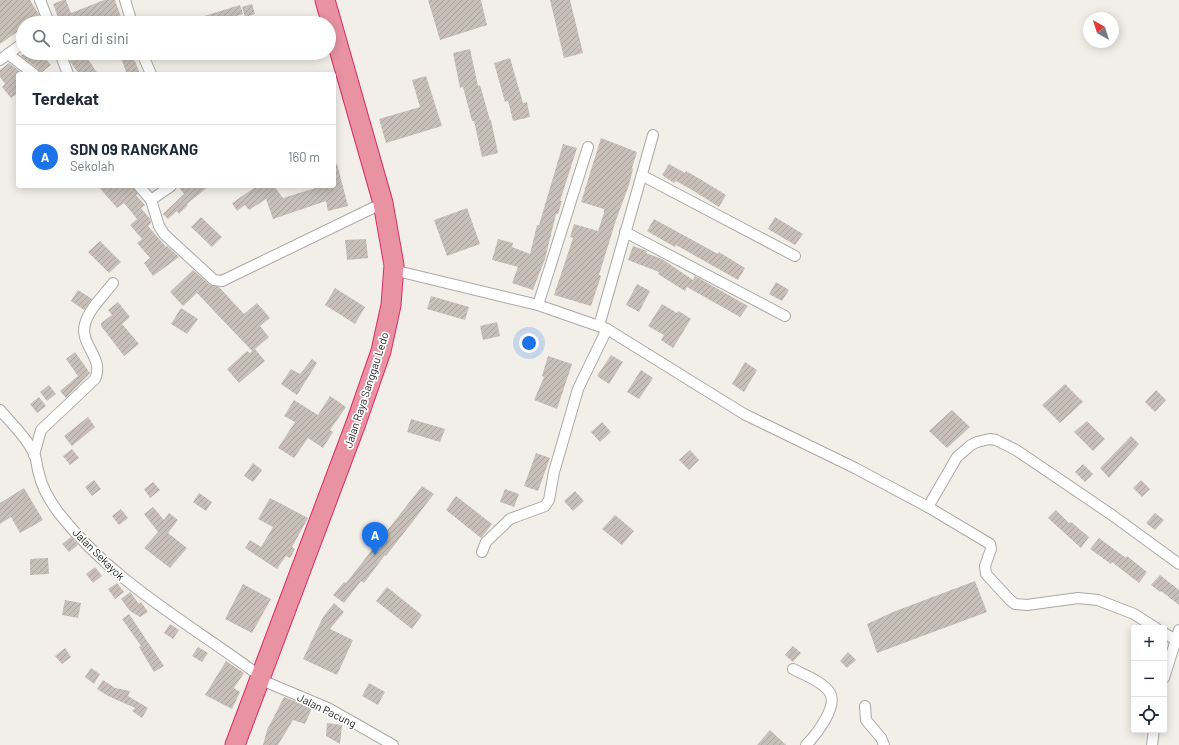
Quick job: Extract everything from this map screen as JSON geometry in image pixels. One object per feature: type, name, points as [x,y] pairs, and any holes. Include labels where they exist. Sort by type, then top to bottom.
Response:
[{"type":"highway","name":"Jalan Raya Sanggau Ledo","points":[[325,0],[330,16]]},
{"type":"highway","name":"Jalan Raya Sanggau Ledo","points":[[235,745],[259,678],[320,520],[376,365],[389,318],[393,270],[391,242],[384,203],[336,38]]},
{"type":"street","points":[[40,0],[46,16]]},
{"type":"street","points":[[125,0],[130,16]]},
{"type":"street","points":[[16,48],[4,57],[30,72]]},
{"type":"street","points":[[63,60],[67,72]]},
{"type":"street","points":[[145,60],[150,72]]},
{"type":"street","points":[[482,552],[486,542],[510,519],[545,506],[549,500],[560,452],[578,389],[603,328],[625,232],[643,176],[653,135]]},
{"type":"street","points":[[538,305],[588,147]]},
{"type":"street","points":[[643,176],[795,256]]},
{"type":"street","points":[[141,188],[151,200],[159,226],[164,234],[214,280],[218,281],[222,281],[384,203]]},
{"type":"street","points":[[151,200],[168,188]]},
{"type":"street","points":[[625,232],[786,316]]},
{"type":"street","points":[[393,270],[538,305],[603,328],[652,356],[744,414],[855,468],[928,507],[990,544],[991,550],[985,566],[986,574],[1010,600],[1016,604],[1027,605],[1078,598],[1098,600],[1134,614],[1151,625]]},
{"type":"street","points":[[34,455],[41,430],[95,379],[99,372],[98,362],[91,351],[85,335],[85,325],[89,316],[113,283]]},
{"type":"street","name":"Jalan Sekayok","points":[[0,410],[27,443],[34,455],[41,482],[49,500],[66,521],[115,572],[224,649],[259,678]]},
{"type":"street","points":[[928,507],[953,463],[960,454],[977,442],[990,439],[996,440],[1023,454],[1112,515],[1179,564]]},
{"type":"street","points":[[1167,668],[1179,630]]},
{"type":"street","points":[[1167,635],[1176,640]]},
{"type":"street","points":[[793,669],[830,692],[832,700],[831,709],[823,723],[806,745]]},
{"type":"street","name":"Jalan Pacung","points":[[259,678],[328,708],[393,745]]},
{"type":"street","points":[[865,706],[866,720],[881,738],[884,745]]},
{"type":"street","points":[[1152,745],[1154,733]]},
{"type":"building","points":[[0,0],[30,0],[39,15],[16,16],[16,33],[0,44]]},
{"type":"building","points":[[66,0],[71,13],[104,0],[115,0],[121,16],[57,16],[53,4]]},
{"type":"building","points":[[428,0],[481,0],[487,25],[440,40]]},
{"type":"building","points":[[550,0],[570,0],[583,53],[564,58]]},
{"type":"building","points":[[252,4],[255,14],[245,16],[242,7]]},
{"type":"building","points":[[240,5],[243,14],[236,16],[204,16]]},
{"type":"building","points":[[470,49],[478,86],[480,85],[491,120],[498,153],[482,157],[474,121],[472,121],[463,87],[460,88],[453,53]]},
{"type":"building","points":[[510,58],[523,103],[527,102],[530,117],[513,121],[508,101],[505,102],[494,63]]},
{"type":"building","points":[[26,60],[47,60],[51,65],[42,72],[39,72],[38,69]]},
{"type":"building","points":[[89,60],[97,72],[78,72],[70,61]]},
{"type":"building","points":[[122,60],[135,60],[139,72],[126,72]]},
{"type":"building","points":[[9,63],[20,72],[16,72],[16,94],[11,98],[2,87],[5,84],[0,77],[0,70]]},
{"type":"building","points":[[426,76],[442,126],[386,143],[379,119],[420,107],[412,80]]},
{"type":"building","points":[[601,138],[637,152],[629,185],[616,220],[599,275],[601,276],[591,306],[554,295],[573,238],[570,237],[574,224],[598,231],[604,213],[604,209],[581,202]]},
{"type":"building","points":[[563,144],[577,148],[560,201],[562,201],[558,214],[556,214],[545,259],[533,290],[512,283],[518,267],[492,260],[498,239],[513,243],[512,247],[530,254],[537,225],[539,225]]},
{"type":"building","points":[[337,164],[348,206],[328,211],[326,201],[273,219],[266,199],[249,210],[245,205],[237,211],[232,203],[254,188],[276,188],[283,198],[316,188],[336,188]]},
{"type":"building","points":[[669,164],[685,173],[686,171],[726,195],[719,207],[676,181],[674,183],[662,175]]},
{"type":"building","points":[[100,188],[134,188],[138,194],[136,195],[145,205],[141,208],[150,219],[151,223],[148,226],[166,247],[167,246],[179,257],[153,276],[144,263],[150,258],[137,243],[142,239],[130,225],[137,219],[124,203],[117,208]]},
{"type":"building","points":[[180,188],[207,188],[187,204],[188,205],[179,214],[177,211],[168,219],[163,214],[184,194]]},
{"type":"building","points":[[467,208],[480,244],[447,256],[434,220]]},
{"type":"building","points":[[201,217],[222,237],[212,247],[191,227]]},
{"type":"building","points":[[775,217],[803,234],[795,245],[768,229]]},
{"type":"building","points":[[654,219],[718,254],[719,252],[745,268],[738,280],[676,245],[675,247],[647,231]]},
{"type":"building","points":[[366,239],[368,258],[347,260],[345,240]]},
{"type":"building","points":[[100,241],[121,262],[109,273],[88,252]]},
{"type":"building","points":[[633,246],[662,259],[693,280],[695,276],[748,306],[740,317],[687,287],[685,291],[658,274],[659,272],[628,260]]},
{"type":"building","points":[[193,270],[210,285],[219,287],[244,314],[257,303],[270,318],[260,326],[269,337],[255,349],[265,361],[239,383],[227,369],[247,351],[250,353],[252,351],[197,293],[183,306],[170,292]]},
{"type":"building","points":[[776,282],[789,290],[782,301],[769,294]]},
{"type":"building","points":[[637,284],[650,291],[639,312],[626,305]]},
{"type":"building","points":[[335,288],[365,307],[355,324],[325,305]]},
{"type":"building","points":[[78,290],[92,299],[84,310],[71,301]]},
{"type":"building","points":[[431,296],[469,307],[465,320],[427,309]]},
{"type":"building","points":[[118,302],[130,317],[122,324],[139,344],[124,356],[101,326],[101,323],[112,315],[108,310]]},
{"type":"building","points":[[662,304],[677,313],[679,311],[691,319],[673,348],[661,340],[664,335],[648,326]]},
{"type":"building","points":[[181,308],[198,319],[187,334],[171,324]]},
{"type":"building","points":[[497,322],[500,336],[483,340],[480,326]]},
{"type":"building","points":[[75,352],[90,373],[66,398],[60,391],[78,376],[66,359]]},
{"type":"building","points":[[611,355],[623,362],[609,384],[597,376]]},
{"type":"building","points":[[548,356],[572,364],[557,409],[534,400],[544,377],[542,376]]},
{"type":"building","points":[[312,359],[317,363],[297,395],[281,384],[291,369],[300,374]]},
{"type":"building","points":[[745,362],[757,370],[744,392],[732,384]]},
{"type":"building","points":[[641,370],[653,378],[639,399],[627,392]]},
{"type":"building","points":[[1065,384],[1083,402],[1060,423],[1042,405]]},
{"type":"building","points":[[49,385],[56,394],[47,401],[40,392]]},
{"type":"building","points":[[1156,390],[1166,400],[1155,412],[1145,402]]},
{"type":"building","points":[[330,396],[346,407],[330,430],[333,432],[323,448],[308,438],[294,458],[278,448],[295,422],[284,416],[294,400],[318,415]]},
{"type":"building","points":[[39,397],[46,406],[37,413],[30,404]]},
{"type":"building","points":[[952,410],[970,427],[947,448],[929,431]]},
{"type":"building","points":[[88,417],[95,427],[72,446],[64,436]]},
{"type":"building","points":[[411,419],[445,429],[440,442],[407,432]]},
{"type":"building","points":[[1087,421],[1105,439],[1093,451],[1074,432]]},
{"type":"building","points":[[602,422],[611,432],[600,442],[591,432]]},
{"type":"building","points":[[1131,436],[1139,444],[1109,478],[1100,468]]},
{"type":"building","points":[[72,449],[79,458],[70,465],[63,456]]},
{"type":"building","points":[[690,450],[699,460],[689,470],[679,460]]},
{"type":"building","points":[[536,453],[550,458],[538,491],[524,486]]},
{"type":"building","points":[[253,463],[262,470],[253,482],[244,476]]},
{"type":"building","points":[[1083,464],[1093,474],[1085,482],[1075,472]]},
{"type":"building","points":[[94,480],[101,489],[92,496],[85,487]]},
{"type":"building","points":[[1141,480],[1150,489],[1142,497],[1133,488]]},
{"type":"building","points":[[153,482],[160,490],[150,498],[144,489]]},
{"type":"building","points":[[422,486],[434,494],[364,583],[361,581],[344,603],[333,595],[344,582],[346,583]]},
{"type":"building","points":[[24,488],[43,520],[20,533],[11,517],[0,524],[0,503]]},
{"type":"building","points":[[505,489],[519,494],[514,507],[500,502]]},
{"type":"building","points":[[575,491],[584,501],[573,511],[564,501]]},
{"type":"building","points":[[199,493],[212,502],[206,511],[193,502]]},
{"type":"building","points":[[456,496],[492,524],[481,538],[446,510]]},
{"type":"building","points":[[270,498],[308,518],[292,547],[295,549],[290,558],[286,556],[277,569],[245,548],[250,540],[261,547],[273,527],[258,519]]},
{"type":"building","points":[[153,507],[164,520],[169,513],[178,520],[168,533],[187,548],[170,568],[144,548],[158,532],[144,514]]},
{"type":"building","points":[[121,509],[128,518],[119,525],[112,516]]},
{"type":"building","points":[[1056,510],[1069,523],[1071,522],[1089,537],[1081,548],[1048,518]]},
{"type":"building","points":[[1155,513],[1164,520],[1155,530],[1146,523]]},
{"type":"building","points":[[615,515],[634,531],[622,545],[602,529]]},
{"type":"building","points":[[71,537],[78,545],[69,552],[62,544]]},
{"type":"building","points":[[1099,538],[1126,558],[1127,556],[1147,572],[1139,583],[1112,562],[1111,564],[1090,549]]},
{"type":"building","points":[[48,558],[49,574],[30,575],[30,559]]},
{"type":"building","points":[[95,567],[102,576],[93,583],[86,574]]},
{"type":"building","points":[[1160,575],[1179,590],[1179,605],[1151,585]]},
{"type":"building","points":[[975,581],[987,612],[877,653],[867,624],[893,612]]},
{"type":"building","points":[[117,583],[124,592],[115,599],[108,589]]},
{"type":"building","points":[[243,584],[271,599],[252,633],[225,619]]},
{"type":"building","points":[[387,587],[422,615],[412,629],[376,601]]},
{"type":"building","points":[[130,592],[139,604],[141,602],[148,612],[140,617],[130,611],[121,599]]},
{"type":"building","points":[[65,600],[81,603],[78,618],[62,615]]},
{"type":"building","points":[[334,603],[344,612],[330,629],[353,640],[337,675],[303,659],[323,617]]},
{"type":"building","points":[[129,614],[164,666],[154,672],[139,647],[141,646],[122,619]]},
{"type":"building","points":[[170,624],[179,630],[173,639],[164,633]]},
{"type":"building","points":[[793,646],[801,653],[793,662],[785,655]]},
{"type":"building","points":[[198,647],[208,653],[202,662],[192,656]]},
{"type":"building","points":[[65,648],[71,657],[62,664],[55,656]]},
{"type":"building","points":[[848,652],[856,660],[847,668],[840,661]]},
{"type":"building","points":[[226,661],[244,673],[234,688],[240,692],[232,709],[205,695]]},
{"type":"building","points":[[91,668],[100,674],[94,684],[85,677]]},
{"type":"building","points":[[103,680],[115,688],[130,691],[128,696],[148,708],[142,718],[132,711],[135,708],[108,696],[97,689]]},
{"type":"building","points":[[369,683],[385,692],[378,705],[362,696]]},
{"type":"building","points":[[284,697],[312,708],[305,724],[293,720],[278,745],[263,745],[267,730]]},
{"type":"building","points":[[327,723],[342,725],[340,744],[326,736]]},
{"type":"building","points":[[770,730],[786,745],[757,745]]},
{"type":"place","name":"SDN 09 RANGKANG","points":[[375,555]]}]
